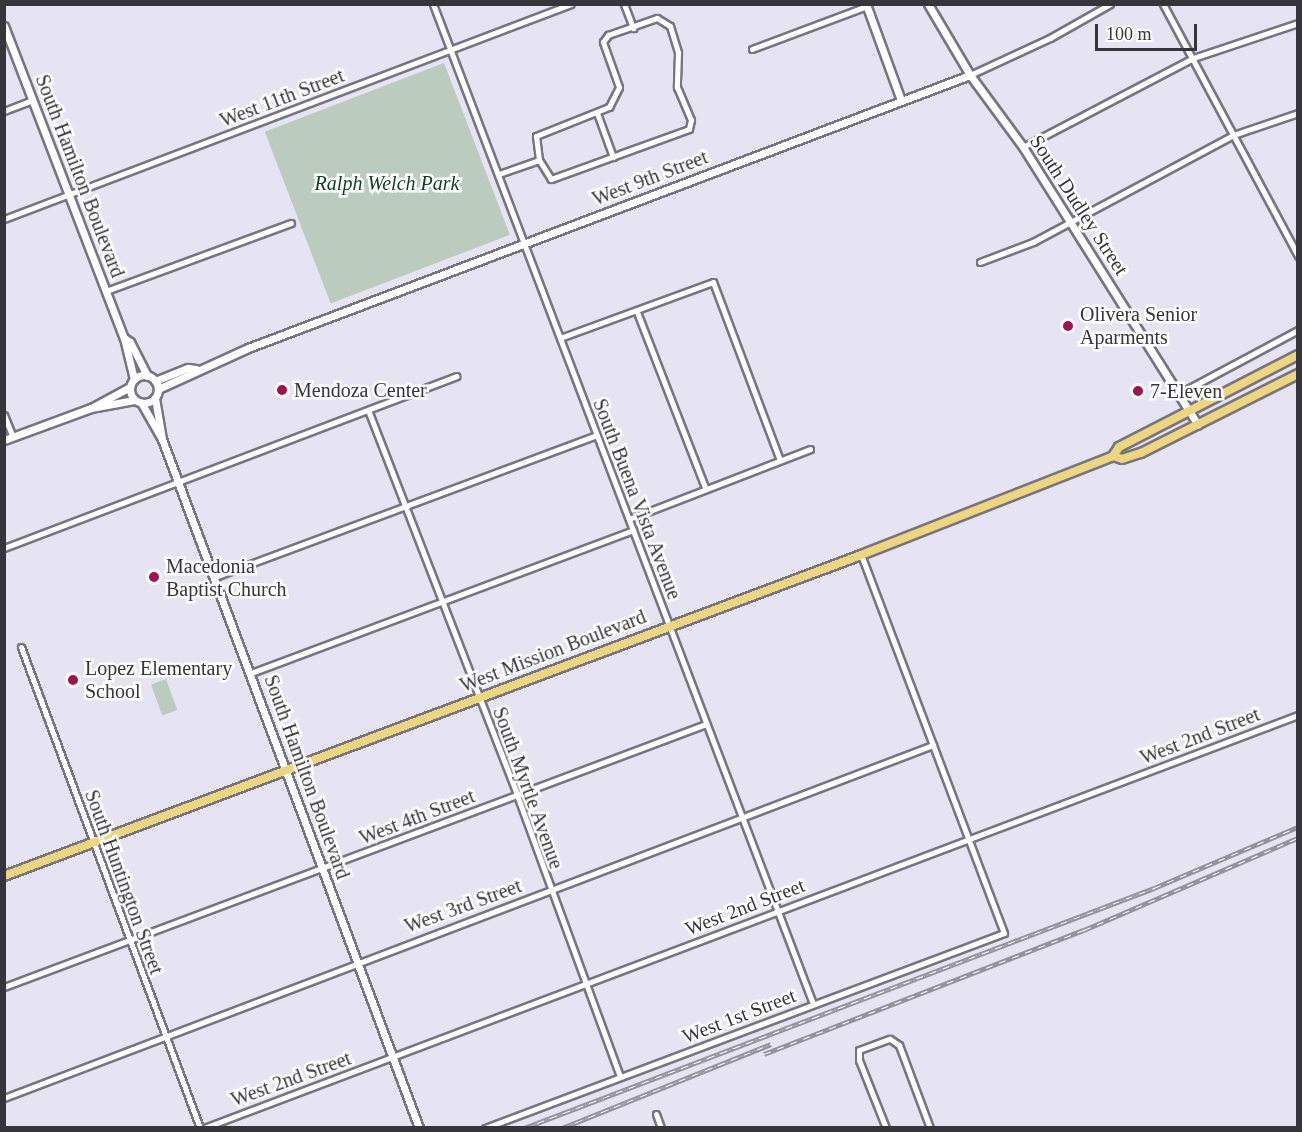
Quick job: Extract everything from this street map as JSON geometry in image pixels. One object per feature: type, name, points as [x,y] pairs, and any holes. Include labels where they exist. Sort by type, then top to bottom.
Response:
[{"type":"main road","name":"West Mission Boulevard","points":[[4,876],[861,555],[1113,456],[1119,447],[1298,355]]},
{"type":"main road","name":"West Mission Boulevard","points":[[1113,456],[1122,459],[1141,453],[1298,374]]},
{"type":"street","name":"South Buena Vista Avenue","points":[[433,4],[813,1004]]},
{"type":"street","name":"West 11th Street","points":[[4,219],[571,4]]},
{"type":"street","points":[[624,4],[633,28]]},
{"type":"street","name":"South Dudley Street","points":[[928,4],[970,75],[1023,147],[1180,393],[1198,425]]},
{"type":"street","name":"West 9th Street","points":[[155,381],[188,368],[196,369],[970,75],[1050,38],[1110,4]]},
{"type":"street","points":[[1163,4],[1298,256]]},
{"type":"street","points":[[752,49],[866,5],[901,100]]},
{"type":"street","points":[[657,18],[670,26],[678,53],[677,87],[691,120],[689,129],[551,178],[539,160],[536,136],[609,107],[619,87],[604,50],[608,35],[633,28],[657,18]]},
{"type":"street","points":[[1023,147],[1193,58],[1298,23]]},
{"type":"street","name":"South Hamilton Boulevard","points":[[4,26],[124,338],[134,379]]},
{"type":"street","points":[[4,111],[33,100]]},
{"type":"street","points":[[597,113],[613,157]]},
{"type":"street","points":[[980,262],[1033,242],[1233,135],[1298,113]]},
{"type":"street","points":[[499,174],[539,160]]},
{"type":"street","points":[[106,291],[291,223]]},
{"type":"street","points":[[560,338],[637,312],[713,282],[780,460]]},
{"type":"street","points":[[637,312],[705,487]]},
{"type":"street","points":[[1180,393],[1298,330]]},
{"type":"street","name":"South Hamilton Boulevard","points":[[124,338],[130,342],[147,376]]},
{"type":"street","name":"West 9th Street","points":[[158,389],[191,375],[196,369]]},
{"type":"street","points":[[4,440],[91,408],[130,387],[134,379],[147,376],[155,381],[158,389],[155,398],[142,404],[134,400],[91,408]]},
{"type":"street","points":[[4,548],[456,376]]},
{"type":"street","points":[[130,387],[134,400]]},
{"type":"street","name":"South Hamilton Boulevard","points":[[155,398],[162,439]]},
{"type":"street","name":"South Hamilton Boulevard","points":[[142,404],[162,439],[215,577],[419,1128]]},
{"type":"street","name":"South Myrtle Avenue","points":[[368,410],[517,795],[549,889],[620,1077]]},
{"type":"street","points":[[4,415],[13,437]]},
{"type":"street","points":[[215,577],[596,435]]},
{"type":"street","points":[[629,519],[705,487],[810,449]]},
{"type":"street","points":[[251,673],[633,530]]},
{"type":"street","points":[[861,555],[968,841]]},
{"type":"street","name":"South Huntington Street","points":[[21,647],[128,941],[202,1128]]},
{"type":"street","name":"West 2nd Street","points":[[202,1128],[1298,715]]},
{"type":"street","name":"West 4th Street","points":[[4,987],[706,724]]},
{"type":"street","name":"West 3rd Street","points":[[4,1098],[358,961],[933,745]]},
{"type":"street","name":"West 1st Street","points":[[485,1128],[1004,933],[968,841]]},
{"type":"street","points":[[886,1128],[859,1060],[859,1050],[890,1039],[899,1046],[930,1128]]},
{"type":"street","points":[[656,1114],[661,1128]]},
{"type":"green space","name":"Ralph Welch Park","points":[[444,63],[510,235],[331,304],[265,132]]},
{"type":"green space","points":[[166,679],[177,710],[162,715],[151,684]]},
{"type":"railway","points":[[524,1128],[1154,888],[1298,827]]},
{"type":"railway","points":[[764,1054],[1084,930],[1298,838]]},
{"type":"railway","points":[[562,1128],[771,1044]]},
{"type":"place","name":"Olivera Senior Aparments","points":[[1068,326]]},
{"type":"place","name":"Mendoza Center","points":[[282,390]]},
{"type":"place","name":"7-Eleven","points":[[1138,391]]},
{"type":"place","name":"Macedonia Baptist Church","points":[[154,577]]},
{"type":"place","name":"Lopez Elementary School","points":[[73,680]]}]
